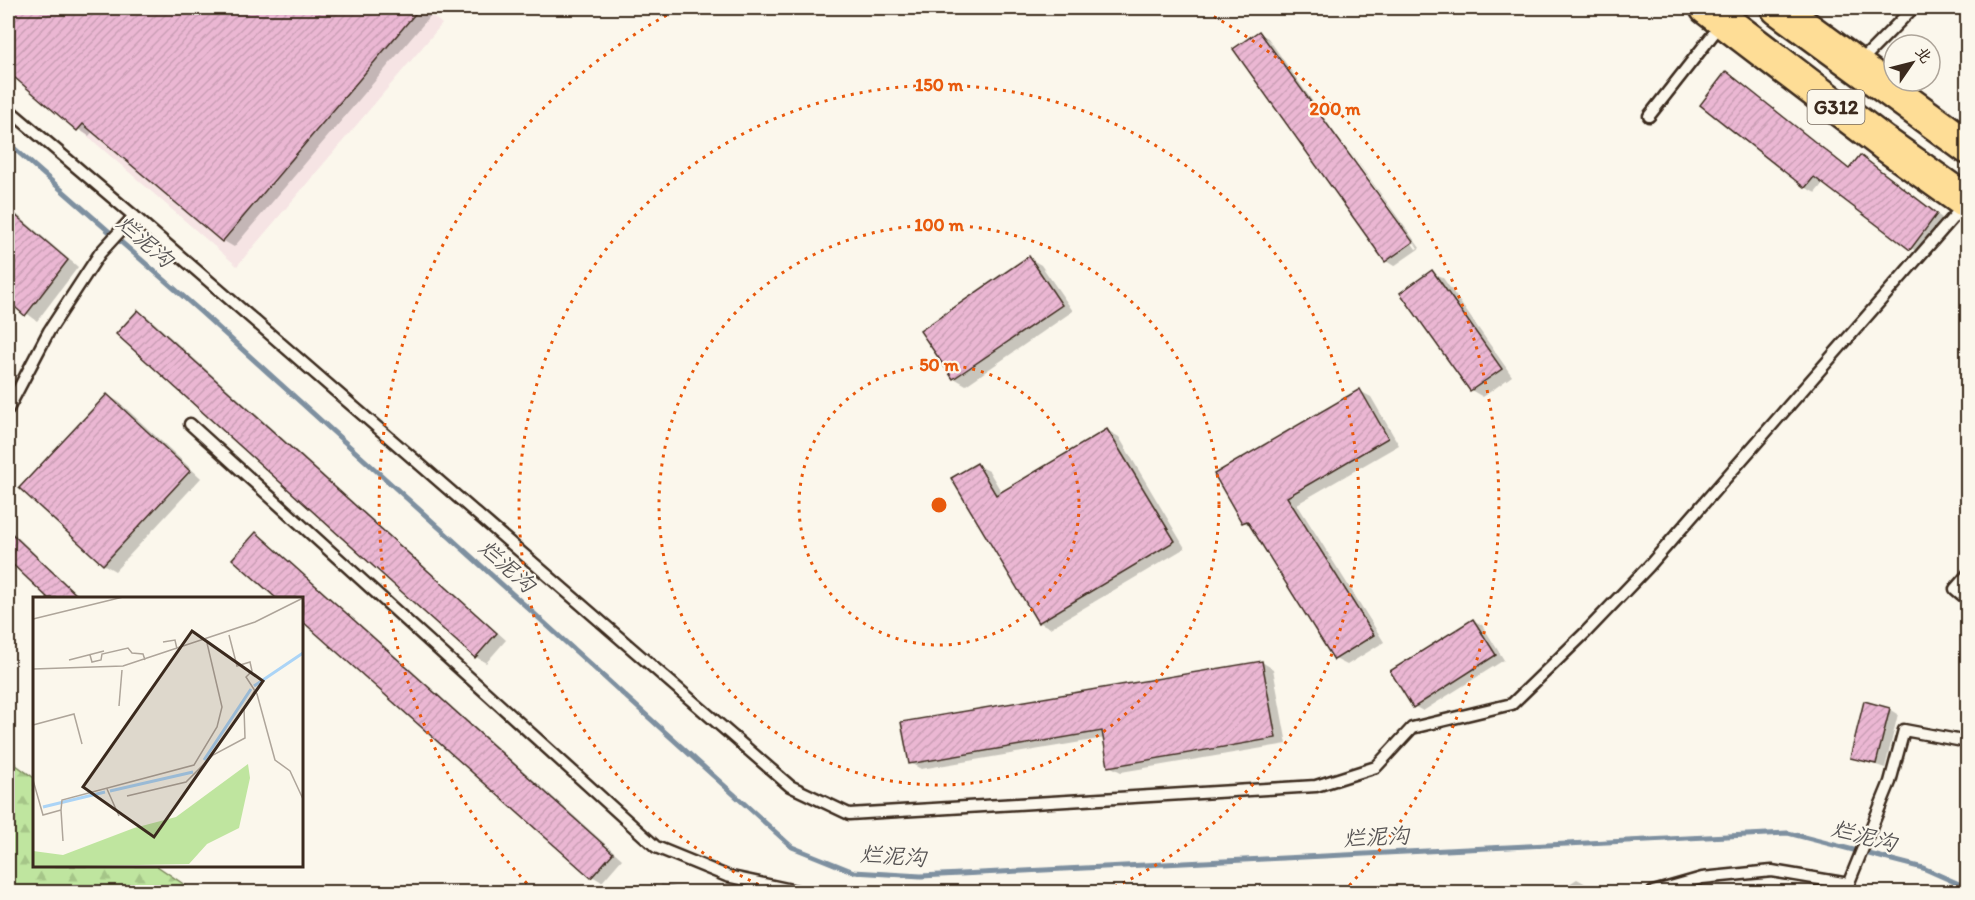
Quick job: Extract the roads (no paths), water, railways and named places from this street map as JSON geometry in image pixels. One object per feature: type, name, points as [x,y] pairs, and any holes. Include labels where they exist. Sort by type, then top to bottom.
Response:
[{"type":"highway","name":"G312","points":[[1778,8],[1968,147]]},
{"type":"highway","name":"G312","points":[[1715,14],[1884,143],[1967,203]]},
{"type":"highway","points":[[1884,143],[1909,106]]},
{"type":"lane","points":[[1857,66],[1913,8]]},
{"type":"lane","points":[[1649,116],[1715,14]]},
{"type":"lane","points":[[8,109],[790,786],[849,814],[1316,786],[1376,767],[1412,728],[1512,704],[1649,566],[1967,203]]},
{"type":"lane","points":[[8,409],[49,331],[100,253],[134,216]]},
{"type":"lane","points":[[190,424],[656,848],[727,876],[801,892]]},
{"type":"lane","points":[[1968,574],[1955,589],[1968,600]]},
{"type":"lane","points":[[1653,892],[1702,878],[1772,871],[1847,888],[1890,782],[1904,730],[1968,742]]},
{"type":"waterway","name":"烂泥沟","points":[[8,143],[201,312],[792,847],[854,872],[921,876],[1788,833],[1923,868],[1968,888]]}]
